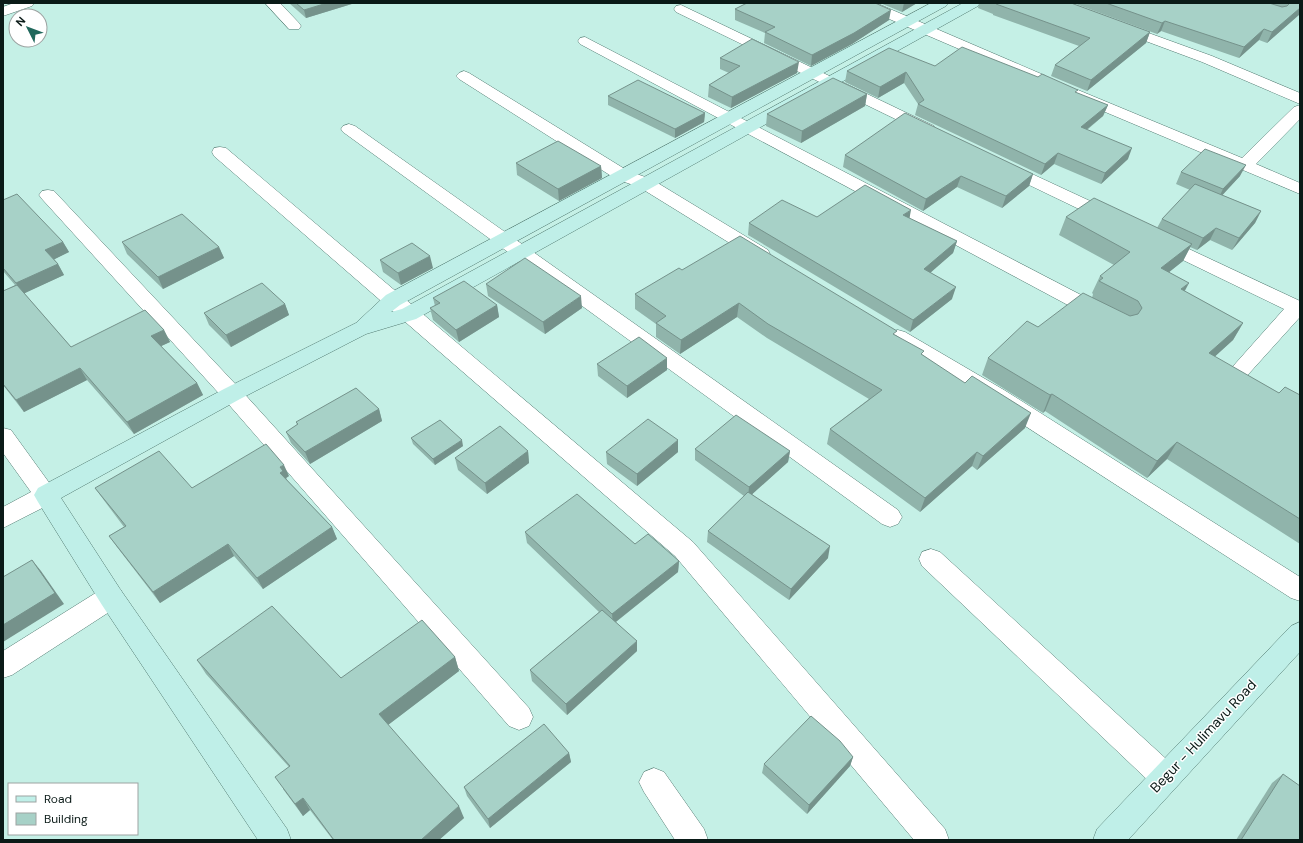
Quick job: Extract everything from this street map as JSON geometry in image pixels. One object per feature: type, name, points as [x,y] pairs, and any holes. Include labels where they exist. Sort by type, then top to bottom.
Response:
[{"type":"street","points":[[3,12],[27,3]]},
{"type":"street","points":[[272,3],[294,26]]},
{"type":"street","points":[[864,3],[1300,189]]},
{"type":"street","points":[[359,329],[393,300],[941,3]]},
{"type":"street","points":[[3,518],[232,394],[359,329],[409,314],[973,3]]},
{"type":"street","points":[[681,9],[945,137]]},
{"type":"street","points":[[1107,22],[1289,88],[1300,99]]},
{"type":"street","points":[[586,41],[1115,322]]},
{"type":"street","points":[[464,76],[622,175],[645,183],[779,266]]},
{"type":"street","points":[[1244,166],[1300,110]]},
{"type":"street","points":[[350,129],[890,517]]},
{"type":"street","points":[[220,152],[684,549],[934,840]]},
{"type":"street","points":[[988,158],[1124,224]]},
{"type":"street","points":[[48,194],[232,394],[519,717]]},
{"type":"street","points":[[1146,235],[1298,308],[1238,373]]},
{"type":"street","points":[[881,327],[996,396],[1300,590]]},
{"type":"street","points":[[3,436],[46,496],[111,597],[276,840]]},
{"type":"street","points":[[931,559],[1165,777]]},
{"type":"street","points":[[3,666],[111,597]]},
{"type":"street","name":"Begur - Hulimavu Road","points":[[1108,840],[1165,777],[1300,634]]},
{"type":"street","points":[[654,782],[693,840]]},
{"type":"building","points":[[296,3],[327,3],[304,10]]},
{"type":"building","points":[[747,3],[875,3],[891,10],[854,33],[812,55],[765,32],[775,27],[735,9]]},
{"type":"building","points":[[1071,3],[1150,32],[1091,80],[1055,65],[1090,38],[996,4]]},
{"type":"building","points":[[1106,3],[1269,3],[1282,7],[1287,6],[1290,3],[1300,3],[1300,8],[1272,32],[1264,29],[1244,47],[1165,21],[1162,23]]},
{"type":"building","points":[[752,39],[799,62],[732,97],[709,85],[740,66],[720,58]]},
{"type":"building","points":[[962,47],[1038,77],[1042,74],[1078,90],[1075,92],[1108,105],[1081,127],[1132,148],[1105,173],[1058,153],[1045,164],[918,104],[924,100],[906,72],[880,87],[847,71],[889,48],[935,66]]},
{"type":"building","points":[[833,78],[867,94],[802,131],[767,114]]},
{"type":"building","points":[[638,80],[705,113],[675,129],[608,96]]},
{"type":"building","points":[[905,113],[1033,174],[1006,196],[961,176],[926,199],[845,155]]},
{"type":"building","points":[[558,141],[601,166],[558,189],[516,163]]},
{"type":"building","points":[[1205,149],[1246,165],[1223,189],[1181,172]]},
{"type":"building","points":[[1195,184],[1261,211],[1239,238],[1216,228],[1203,238],[1162,219]]},
{"type":"building","points":[[865,185],[911,210],[903,215],[957,241],[924,269],[956,287],[913,320],[749,223],[782,200],[817,217]]},
{"type":"building","points":[[17,194],[63,242],[45,250],[58,264],[16,283],[3,268],[3,200]]},
{"type":"building","points":[[1094,198],[1192,244],[1161,268],[1189,283],[1181,289],[1243,323],[1209,353],[1279,393],[1285,387],[1300,395],[1300,519],[1177,442],[1157,461],[1052,394],[1050,395],[988,358],[1027,321],[1038,327],[1083,293],[1130,316],[1138,314],[1142,308],[1138,301],[1099,281],[1103,278],[1100,276],[1130,252],[1066,217]]},
{"type":"building","points":[[182,214],[219,247],[158,277],[122,242]]},
{"type":"building","points":[[740,236],[897,331],[893,334],[924,351],[921,354],[965,383],[972,376],[1031,413],[983,456],[977,452],[925,498],[830,429],[882,390],[768,324],[739,303],[681,340],[656,323],[666,316],[635,294],[679,268],[682,270]]},
{"type":"building","points":[[412,243],[430,256],[398,273],[380,260]]},
{"type":"building","points":[[525,258],[581,296],[543,322],[486,284]]},
{"type":"building","points":[[464,281],[497,305],[456,330],[430,308],[440,303],[433,298]]},
{"type":"building","points":[[262,283],[285,304],[226,335],[204,313]]},
{"type":"building","points":[[17,285],[71,347],[145,310],[164,330],[151,336],[197,383],[127,422],[80,368],[16,400],[3,384],[3,291]]},
{"type":"building","points":[[639,337],[667,358],[627,386],[597,364]]},
{"type":"building","points":[[356,388],[379,409],[305,452],[286,432],[298,424],[296,422]]},
{"type":"building","points":[[736,415],[790,451],[749,487],[695,449]]},
{"type":"building","points":[[648,419],[678,440],[637,474],[606,452]]},
{"type":"building","points":[[440,420],[462,440],[433,459],[411,438]]},
{"type":"building","points":[[500,426],[528,451],[485,483],[455,458]]},
{"type":"building","points":[[266,444],[284,465],[280,467],[283,471],[280,473],[332,527],[257,578],[228,544],[153,592],[109,536],[126,526],[95,488],[159,451],[192,488]]},
{"type":"building","points":[[748,492],[830,546],[791,589],[708,531]]},
{"type":"building","points":[[577,494],[635,544],[648,534],[679,561],[612,614],[525,532]]},
{"type":"building","points":[[32,560],[55,593],[3,625],[3,577]]},
{"type":"building","points":[[272,606],[341,678],[422,620],[455,657],[379,714],[459,806],[421,840],[334,840],[303,798],[295,804],[275,777],[290,766],[197,660]]},
{"type":"building","points":[[602,610],[637,641],[566,704],[530,670]]},
{"type":"building","points":[[811,716],[840,741],[853,757],[809,805],[764,764]]},
{"type":"building","points":[[544,724],[569,753],[488,819],[464,787]]},
{"type":"building","points":[[1283,774],[1300,786],[1300,840],[1241,840]]}]
